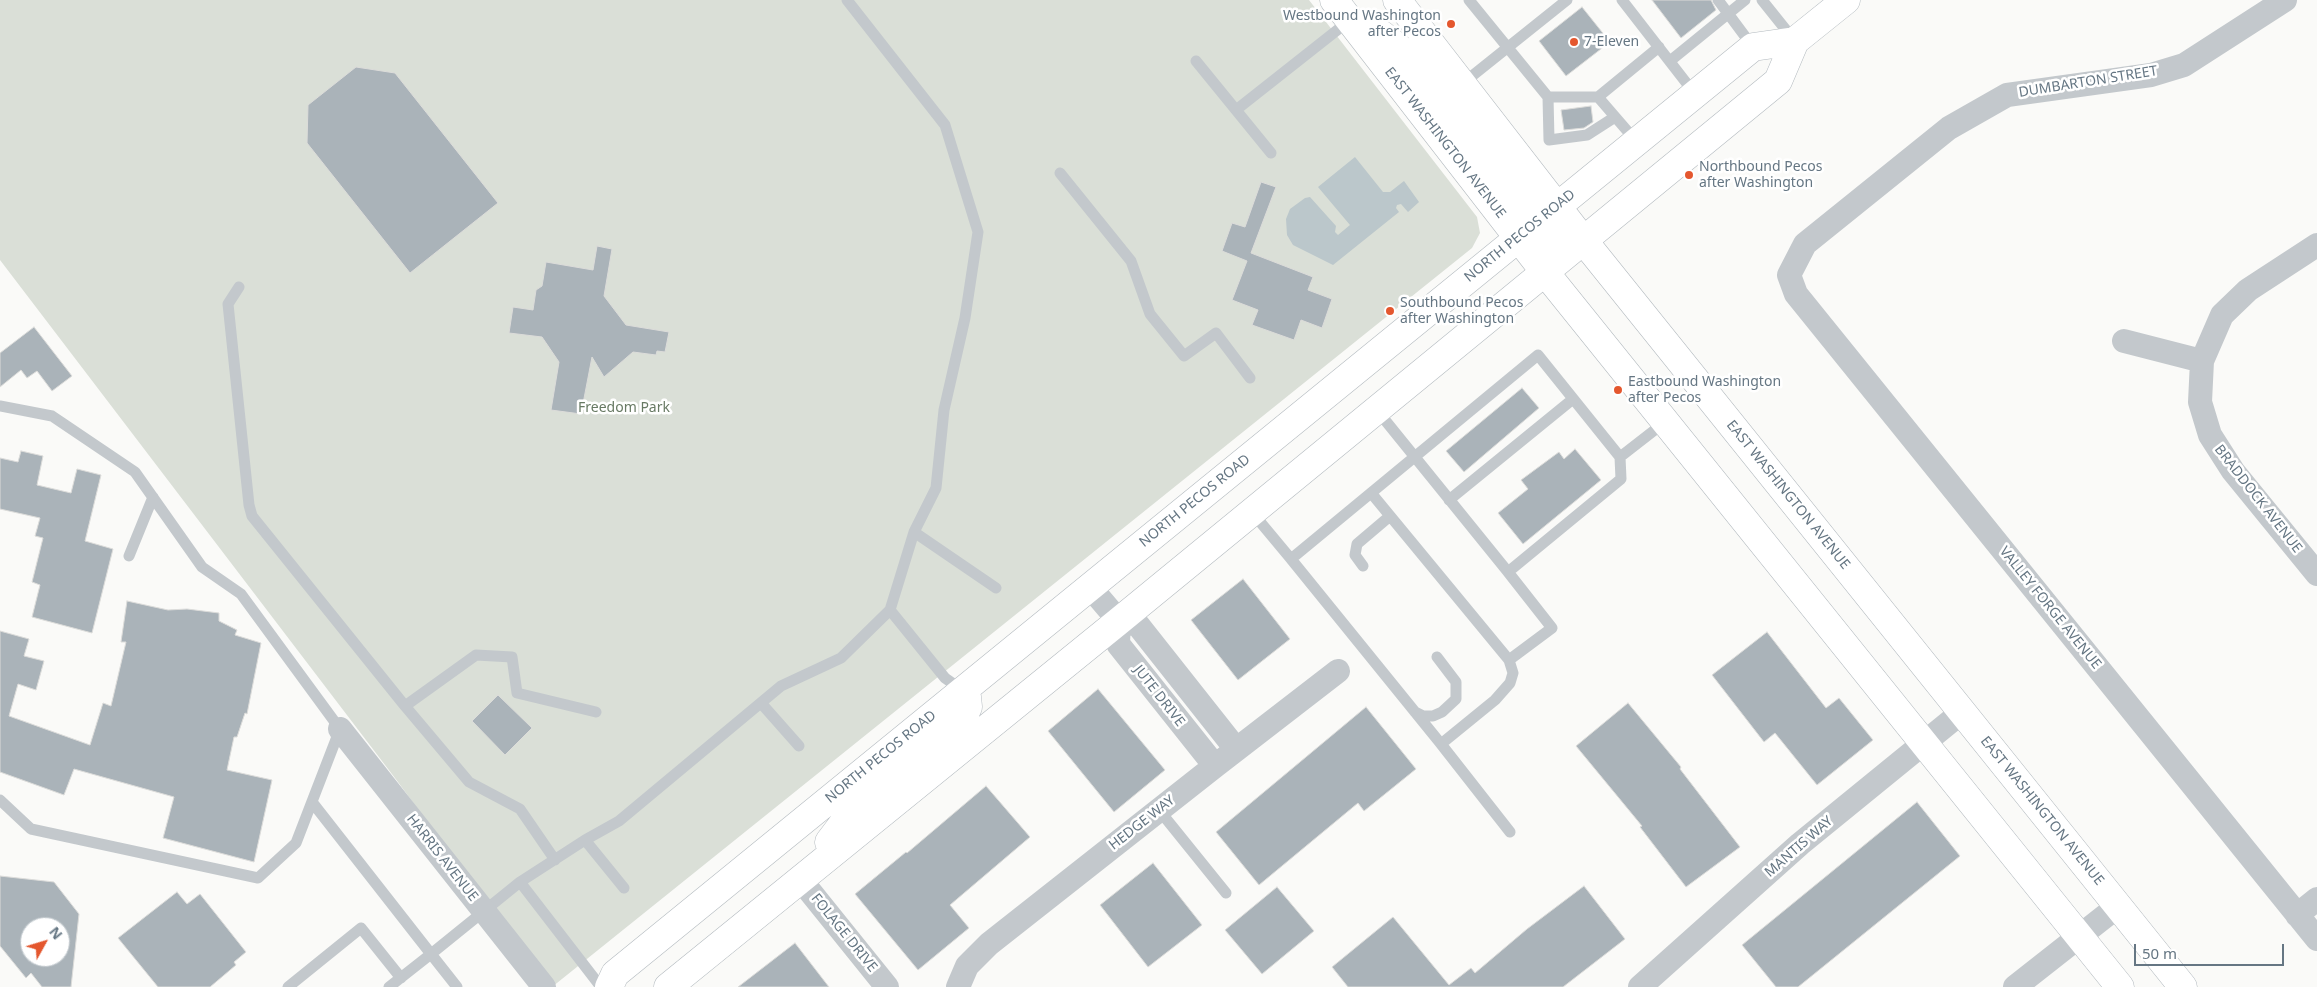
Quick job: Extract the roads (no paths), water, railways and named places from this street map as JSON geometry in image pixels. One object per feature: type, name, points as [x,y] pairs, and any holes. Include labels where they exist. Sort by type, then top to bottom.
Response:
[{"type":"main road","points":[[668,987],[1119,621],[1778,81],[1795,41],[1846,0]]},
{"type":"main road","name":"EAST WASHINGTON AVENUE","points":[[1401,2],[1462,84],[1548,213],[1564,255],[1666,422],[2120,987]]},
{"type":"main road","points":[[1342,10],[1381,34],[1416,61],[1548,213]]},
{"type":"main road","name":"EAST WASHINGTON AVENUE","points":[[1342,10],[1518,238],[1564,255],[1962,712],[2183,987]]},
{"type":"main road","points":[[1753,47],[1795,41]]},
{"type":"main road","name":"NORTH PECOS ROAD","points":[[609,987],[615,974],[1753,47]]},
{"type":"main road","points":[[800,879],[854,809],[962,720],[968,707],[967,697],[963,691]]},
{"type":"street","name":"DUMBARTON STREET","points":[[1789,275],[1805,244],[1949,128],[1999,99],[2007,95],[2151,75],[2184,65],[2285,0]]},
{"type":"street","points":[[2124,341],[2202,361],[2222,315],[2248,290],[2317,245]]},
{"type":"street","name":"VALLEY FORGE AVENUE","points":[[1789,275],[1796,294],[2317,939]]},
{"type":"street","name":"BRADDOCK AVENUE","points":[[2202,361],[2200,402],[2210,435],[2233,471],[2315,569]]},
{"type":"street","name":"JUTE DRIVE","points":[[1090,587],[1119,621],[1138,625],[1236,749]]},
{"type":"street","name":"JUTE DRIVE","points":[[1119,621],[1118,644],[1215,766]]},
{"type":"street","name":"HEDGE WAY","points":[[958,987],[967,966],[989,944],[1236,749],[1338,672]]},
{"type":"street","name":"MANTIS WAY","points":[[1640,987],[1800,844],[1962,712]]},
{"type":"street","name":"HARRIS AVENUE","points":[[340,729],[544,987]]},
{"type":"street","name":"FOLAGE DRIVE","points":[[800,879],[887,987]]},
{"type":"street","points":[[2297,915],[2317,899]]},
{"type":"street","points":[[2015,987],[2118,906]]},
{"type":"lane","points":[[390,987],[520,882],[585,840],[619,821],[781,686],[841,658],[890,610],[914,532],[936,488],[944,410],[965,318],[978,232],[945,125],[847,0]]},
{"type":"lane","points":[[1469,0],[1548,97],[1549,140],[1587,136],[1615,117]]},
{"type":"lane","points":[[1462,84],[1567,0]]},
{"type":"lane","points":[[1622,0],[1695,94]]},
{"type":"lane","points":[[1718,0],[1753,47]]},
{"type":"lane","points":[[1670,61],[1745,0]]},
{"type":"lane","points":[[1762,0],[1795,41]]},
{"type":"lane","points":[[1236,110],[1342,10]]},
{"type":"lane","points":[[1548,97],[1598,97],[1659,47]]},
{"type":"lane","points":[[1196,61],[1271,153]]},
{"type":"lane","points":[[1598,97],[1636,141]]},
{"type":"lane","points":[[1060,173],[1130,261],[1150,314],[1184,356],[1216,333],[1250,378]]},
{"type":"lane","points":[[238,287],[228,304],[249,505],[252,516],[405,706],[469,782],[520,809],[555,860]]},
{"type":"lane","points":[[1291,559],[1538,355],[1620,457],[1621,478],[1508,572]]},
{"type":"lane","points":[[1449,500],[1574,399]]},
{"type":"lane","points":[[0,406],[52,416],[135,472],[202,566],[241,594],[340,729],[296,843],[258,878],[31,829],[0,800]]},
{"type":"lane","points":[[1376,409],[1552,628],[1508,660]]},
{"type":"lane","points":[[1620,457],[1666,422]]},
{"type":"lane","points":[[1372,494],[1508,660],[1513,673],[1510,683],[1495,700],[1441,744]]},
{"type":"lane","points":[[129,556],[153,497]]},
{"type":"lane","points":[[1252,511],[1406,704],[1422,716],[1433,716],[1442,712],[1456,700],[1456,682],[1437,657]]},
{"type":"lane","points":[[1363,566],[1355,555],[1357,544],[1390,516]]},
{"type":"lane","points":[[914,532],[996,588]]},
{"type":"lane","points":[[890,610],[944,678],[963,691]]},
{"type":"lane","points":[[405,706],[476,655],[512,657],[517,693],[596,712]]},
{"type":"lane","points":[[761,703],[799,746]]},
{"type":"lane","points":[[1416,712],[1510,832]]},
{"type":"lane","points":[[312,802],[458,987]]},
{"type":"lane","points":[[1159,810],[1226,893]]},
{"type":"lane","points":[[585,840],[624,888]]},
{"type":"lane","points":[[520,882],[601,987]]},
{"type":"lane","points":[[288,987],[361,928],[401,978]]},
{"type":"place","name":"Westbound Washington after Pecos","points":[[1451,24]]},
{"type":"place","name":"7-Eleven","points":[[1574,42]]},
{"type":"place","name":"Northbound Pecos after Washington","points":[[1689,175]]},
{"type":"place","name":"Southbound Pecos after Washington","points":[[1390,311]]},
{"type":"place","name":"Eastbound Washington after Pecos","points":[[1618,390]]},
{"type":"park label","name":"Freedom Park","points":[[624,408]]}]
